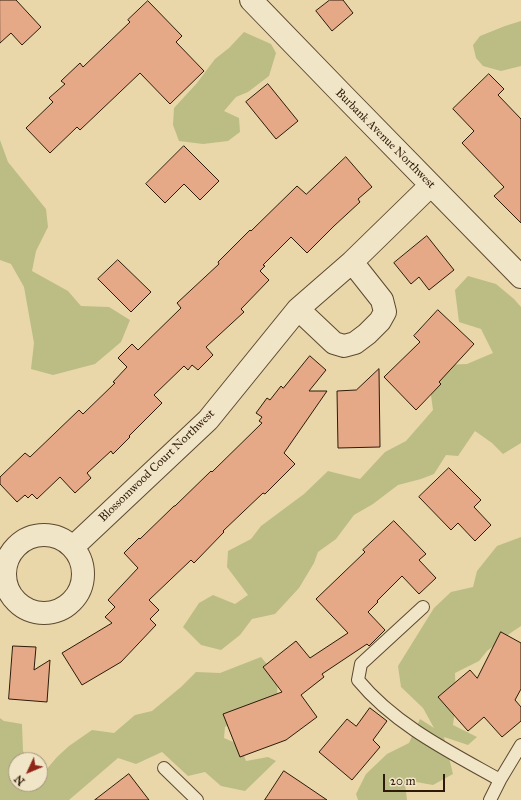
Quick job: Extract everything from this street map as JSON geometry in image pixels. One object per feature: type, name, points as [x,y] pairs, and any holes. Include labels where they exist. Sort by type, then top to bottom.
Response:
[{"type":"street","name":"Burbank Avenue Northwest","points":[[251,0],[521,277]]},
{"type":"street","name":"Blossomwood Court Northwest","points":[[73,547],[208,420],[298,309],[352,262],[431,184]]},
{"type":"street","points":[[298,309],[334,343],[344,346],[355,343],[367,334],[380,322],[385,312],[382,300],[352,262]]},
{"type":"lane","points":[[422,607],[360,664],[358,680],[383,706],[416,730],[450,752],[500,780]]},
{"type":"lane","points":[[490,800],[521,745]]},
{"type":"lane","points":[[164,768],[197,800]]},
{"type":"green space","points":[[521,21],[521,66],[501,71],[483,66],[476,58],[473,45],[480,36]]},
{"type":"green space","points":[[244,32],[271,44],[276,53],[269,76],[248,92],[236,97],[224,111],[239,118],[240,132],[228,141],[203,144],[179,141],[173,125],[174,108],[197,83],[215,59],[229,48]]},
{"type":"green space","points":[[0,140],[8,162],[46,209],[48,227],[36,251],[32,271],[68,291],[81,306],[109,307],[130,320],[121,342],[95,364],[53,375],[31,369],[34,343],[24,287],[11,264],[0,260]]},
{"type":"green space","points":[[468,276],[496,284],[521,307],[521,443],[503,454],[492,443],[475,431],[458,456],[446,455],[434,474],[398,485],[373,504],[354,515],[336,539],[318,552],[314,563],[299,588],[275,614],[252,619],[240,635],[221,650],[201,645],[183,627],[199,603],[213,595],[235,604],[248,595],[227,567],[228,551],[251,539],[261,526],[304,494],[328,471],[360,479],[385,452],[406,441],[433,410],[429,381],[445,365],[467,364],[493,353],[481,329],[459,322],[455,290]]},
{"type":"green space","points":[[521,537],[521,626],[487,651],[479,661],[455,673],[456,702],[453,725],[477,737],[468,745],[444,737],[453,774],[433,785],[416,782],[405,783],[407,800],[358,800],[356,794],[366,774],[387,754],[409,743],[420,719],[434,728],[423,708],[401,687],[398,666],[434,608],[451,592],[473,587],[477,571],[497,546]]},
{"type":"green space","points":[[261,657],[278,677],[277,697],[250,711],[225,727],[224,738],[240,745],[246,761],[268,757],[276,761],[245,791],[221,786],[205,772],[188,776],[162,752],[136,764],[118,758],[69,800],[0,800],[0,718],[4,721],[22,724],[24,752],[8,752],[8,792],[48,792],[48,768],[69,746],[92,730],[114,733],[135,715],[152,711],[181,687],[196,672],[220,673]]},
{"type":"building","points":[[0,0],[16,0],[41,27],[22,45],[11,33],[0,43]]},
{"type":"building","points":[[330,0],[343,0],[353,13],[332,31],[316,11]]},
{"type":"building","points":[[148,1],[182,36],[176,42],[204,71],[170,104],[140,73],[80,130],[77,127],[50,153],[26,128],[53,102],[49,98],[65,84],[61,81],[80,63],[83,67],[130,22],[128,20]]},
{"type":"building","points":[[489,74],[504,89],[498,95],[521,119],[521,223],[494,196],[504,187],[462,143],[474,131],[453,109]]},
{"type":"building","points":[[268,84],[298,121],[276,139],[246,102]]},
{"type":"building","points":[[184,146],[219,181],[200,200],[184,184],[165,203],[146,184]]},
{"type":"building","points":[[346,157],[372,187],[358,199],[360,202],[307,253],[291,237],[263,265],[265,266],[260,271],[269,280],[241,309],[244,312],[206,347],[213,355],[198,370],[192,365],[188,370],[184,366],[154,395],[162,403],[113,454],[111,451],[87,473],[91,478],[75,493],[60,477],[37,499],[32,494],[28,498],[25,495],[17,502],[0,484],[0,477],[25,453],[30,457],[79,410],[83,414],[115,383],[113,382],[127,367],[118,358],[132,344],[138,350],[181,308],[177,303],[219,264],[218,262],[250,230],[251,231],[297,186],[306,194]]},
{"type":"building","points":[[427,236],[454,270],[429,290],[419,277],[411,284],[394,263]]},
{"type":"building","points":[[118,260],[151,292],[131,312],[98,279]]},
{"type":"building","points":[[438,310],[474,344],[439,382],[441,384],[416,410],[384,377],[420,342],[414,336]]},
{"type":"building","points":[[310,356],[326,370],[309,391],[327,391],[284,453],[295,464],[265,494],[263,493],[223,531],[224,532],[194,563],[191,560],[149,600],[159,610],[150,619],[156,625],[121,662],[82,685],[62,653],[112,623],[105,617],[115,607],[108,600],[138,568],[124,553],[211,471],[212,472],[262,423],[259,421],[262,417],[256,413],[267,398],[270,400],[281,386],[283,388]]},
{"type":"building","points":[[379,369],[380,447],[338,448],[337,391],[356,390]]},
{"type":"building","points":[[449,468],[481,500],[474,507],[491,525],[475,541],[458,523],[451,530],[419,497]]},
{"type":"building","points":[[394,521],[426,554],[419,560],[436,578],[419,594],[402,576],[368,612],[385,630],[369,646],[367,644],[322,674],[324,677],[301,695],[317,717],[286,740],[240,757],[223,714],[282,692],[263,667],[296,641],[310,658],[348,633],[316,599],[365,552],[363,550]]},
{"type":"building","points":[[501,632],[521,643],[521,689],[515,700],[521,707],[521,721],[502,737],[484,717],[468,731],[438,697],[470,670],[477,678]]},
{"type":"building","points":[[13,646],[36,647],[34,670],[50,660],[47,702],[9,699]]},
{"type":"building","points":[[370,708],[387,721],[373,740],[380,747],[352,780],[319,752],[347,719],[356,726]]},
{"type":"building","points":[[284,771],[299,781],[327,800],[265,800]]},
{"type":"building","points":[[129,774],[149,800],[95,800]]}]
